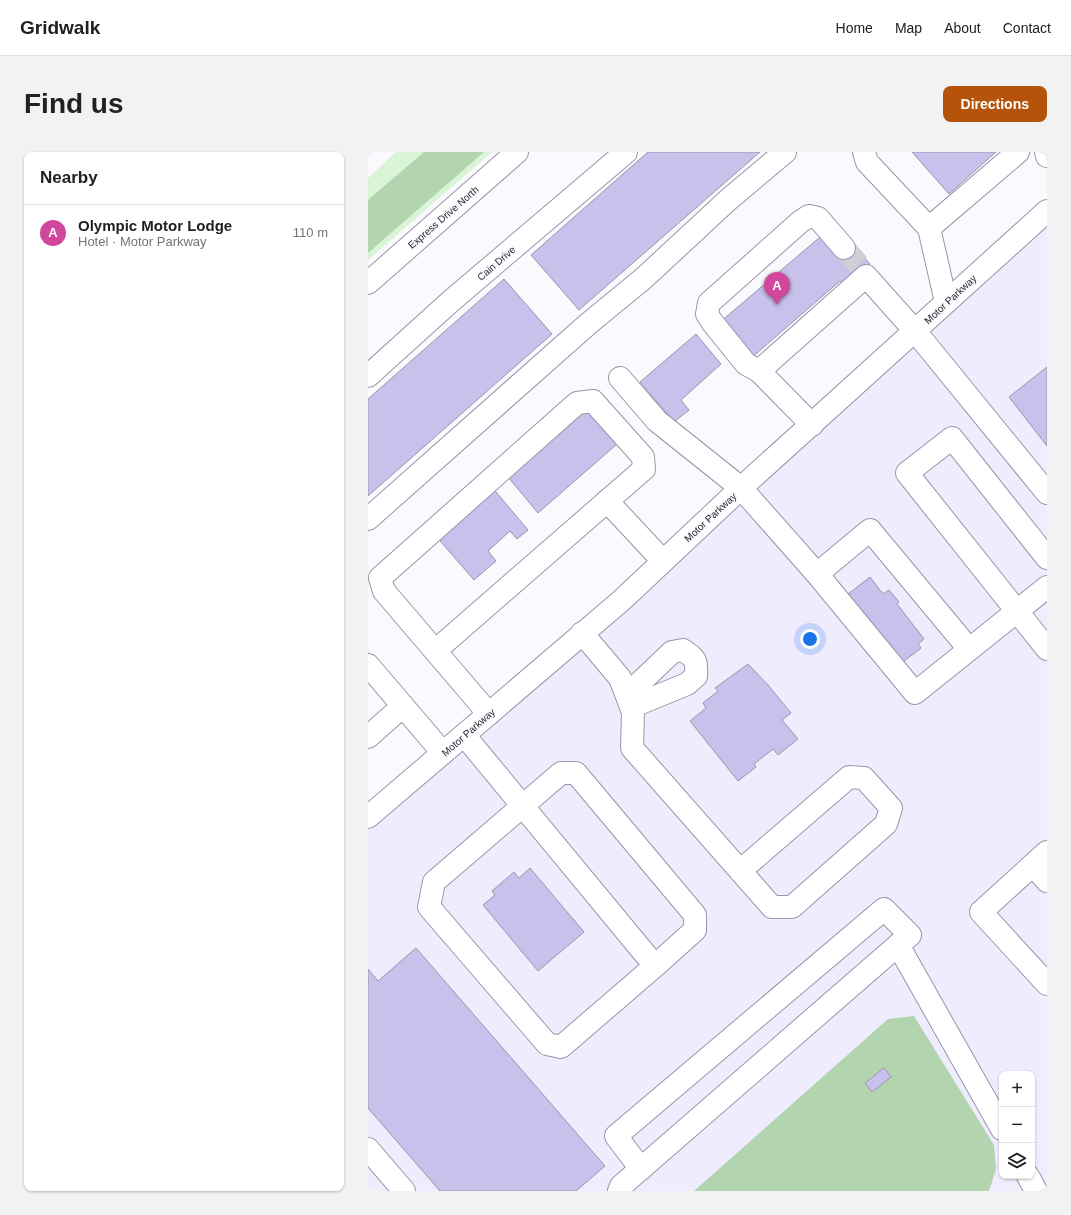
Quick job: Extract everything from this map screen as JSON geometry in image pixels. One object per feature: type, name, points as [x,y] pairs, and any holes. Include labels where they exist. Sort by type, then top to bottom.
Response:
[{"type":"main road","name":"Express Drive North","points":[[368,283],[517,152]]},
{"type":"main road","name":"Cain Drive","points":[[368,376],[451,301],[626,152]]},
{"type":"main road","points":[[368,518],[588,324],[644,278],[728,200],[785,152]]},
{"type":"main road","points":[[864,152],[867,162],[929,228],[946,302]]},
{"type":"main road","points":[[929,228],[1018,152]]},
{"type":"main road","points":[[1046,152],[1047,156]]},
{"type":"main road","name":"Motor Parkway","points":[[368,817],[582,634],[1047,211]]},
{"type":"main road","points":[[812,425],[759,371],[746,364],[707,314],[709,303],[800,222],[809,216],[818,218],[844,248]]},
{"type":"main road","points":[[759,371],[866,276],[915,331],[1047,493]]},
{"type":"main road","points":[[620,378],[657,421],[741,488],[817,574],[915,693],[1047,587]]},
{"type":"main road","points":[[435,651],[644,469],[643,457],[593,401],[577,403],[380,578],[384,591],[435,651],[489,714]]},
{"type":"main road","points":[[1047,558],[952,438],[907,473],[1047,649]]},
{"type":"main road","points":[[607,501],[663,561]]},
{"type":"main road","points":[[817,574],[870,530],[969,649]]},
{"type":"main road","points":[[582,634],[620,678],[633,712],[632,748],[772,908],[792,906],[886,824],[891,808],[864,778],[848,777],[740,871]]},
{"type":"main road","points":[[368,665],[443,753]]},
{"type":"main road","points":[[368,737],[403,706]]},
{"type":"main road","points":[[464,735],[655,966]]},
{"type":"main road","points":[[561,773],[576,773],[695,915],[695,930],[655,966],[561,1046],[547,1044],[429,907],[434,882],[561,773]]},
{"type":"main road","points":[[1047,881],[1040,859],[981,912],[1047,984]]},
{"type":"main road","points":[[619,1191],[621,1186],[641,1169],[898,945],[910,935],[884,909],[616,1136],[641,1169]]},
{"type":"main road","points":[[898,945],[999,1124]]},
{"type":"main road","points":[[368,1149],[404,1191]]},
{"type":"shaded area","points":[[1047,207],[1047,1191],[368,1191],[368,810]]},
{"type":"green space","points":[[396,152],[492,152],[368,260],[368,178]]},
{"type":"green space","points":[[424,152],[484,152],[368,253],[368,200]]},
{"type":"green space","points":[[914,1016],[994,1145],[996,1169],[989,1191],[694,1191],[888,1019]]},
{"type":"building","points":[[648,152],[760,152],[579,310],[531,255]]},
{"type":"building","points":[[912,152],[996,152],[949,194]]},
{"type":"building","points":[[820,237],[851,242],[870,264],[844,286],[840,281],[750,359],[719,323]]},
{"type":"building","points":[[504,279],[552,334],[368,496],[368,399]]},
{"type":"building","points":[[696,334],[721,364],[681,400],[689,410],[674,422],[640,382]]},
{"type":"building","points":[[1047,367],[1047,446],[1009,397]]},
{"type":"building","points":[[587,409],[617,444],[538,513],[508,477]]},
{"type":"building","points":[[491,486],[528,530],[517,539],[510,531],[488,551],[496,561],[474,580],[435,535]]},
{"type":"building","points":[[870,577],[883,594],[889,590],[899,602],[897,604],[924,639],[918,644],[921,648],[903,662],[847,595]]},
{"type":"building","points":[[748,664],[791,713],[782,720],[798,739],[778,755],[773,749],[754,764],[756,767],[738,781],[690,721],[706,708],[703,703],[718,691],[715,688]]},
{"type":"building","points":[[530,868],[584,932],[538,971],[483,905],[495,895],[492,891],[514,872],[519,878]]},
{"type":"building","points":[[416,948],[605,1166],[576,1191],[440,1191],[368,1108],[368,969],[378,981]]},
{"type":"building","points":[[884,1068],[891,1077],[872,1092],[865,1083]]},
{"type":"tunnel","points":[[844,248],[863,269],[866,276]]},
{"type":"place","name":"Olympic Motor Lodge","points":[[777,305]]}]
